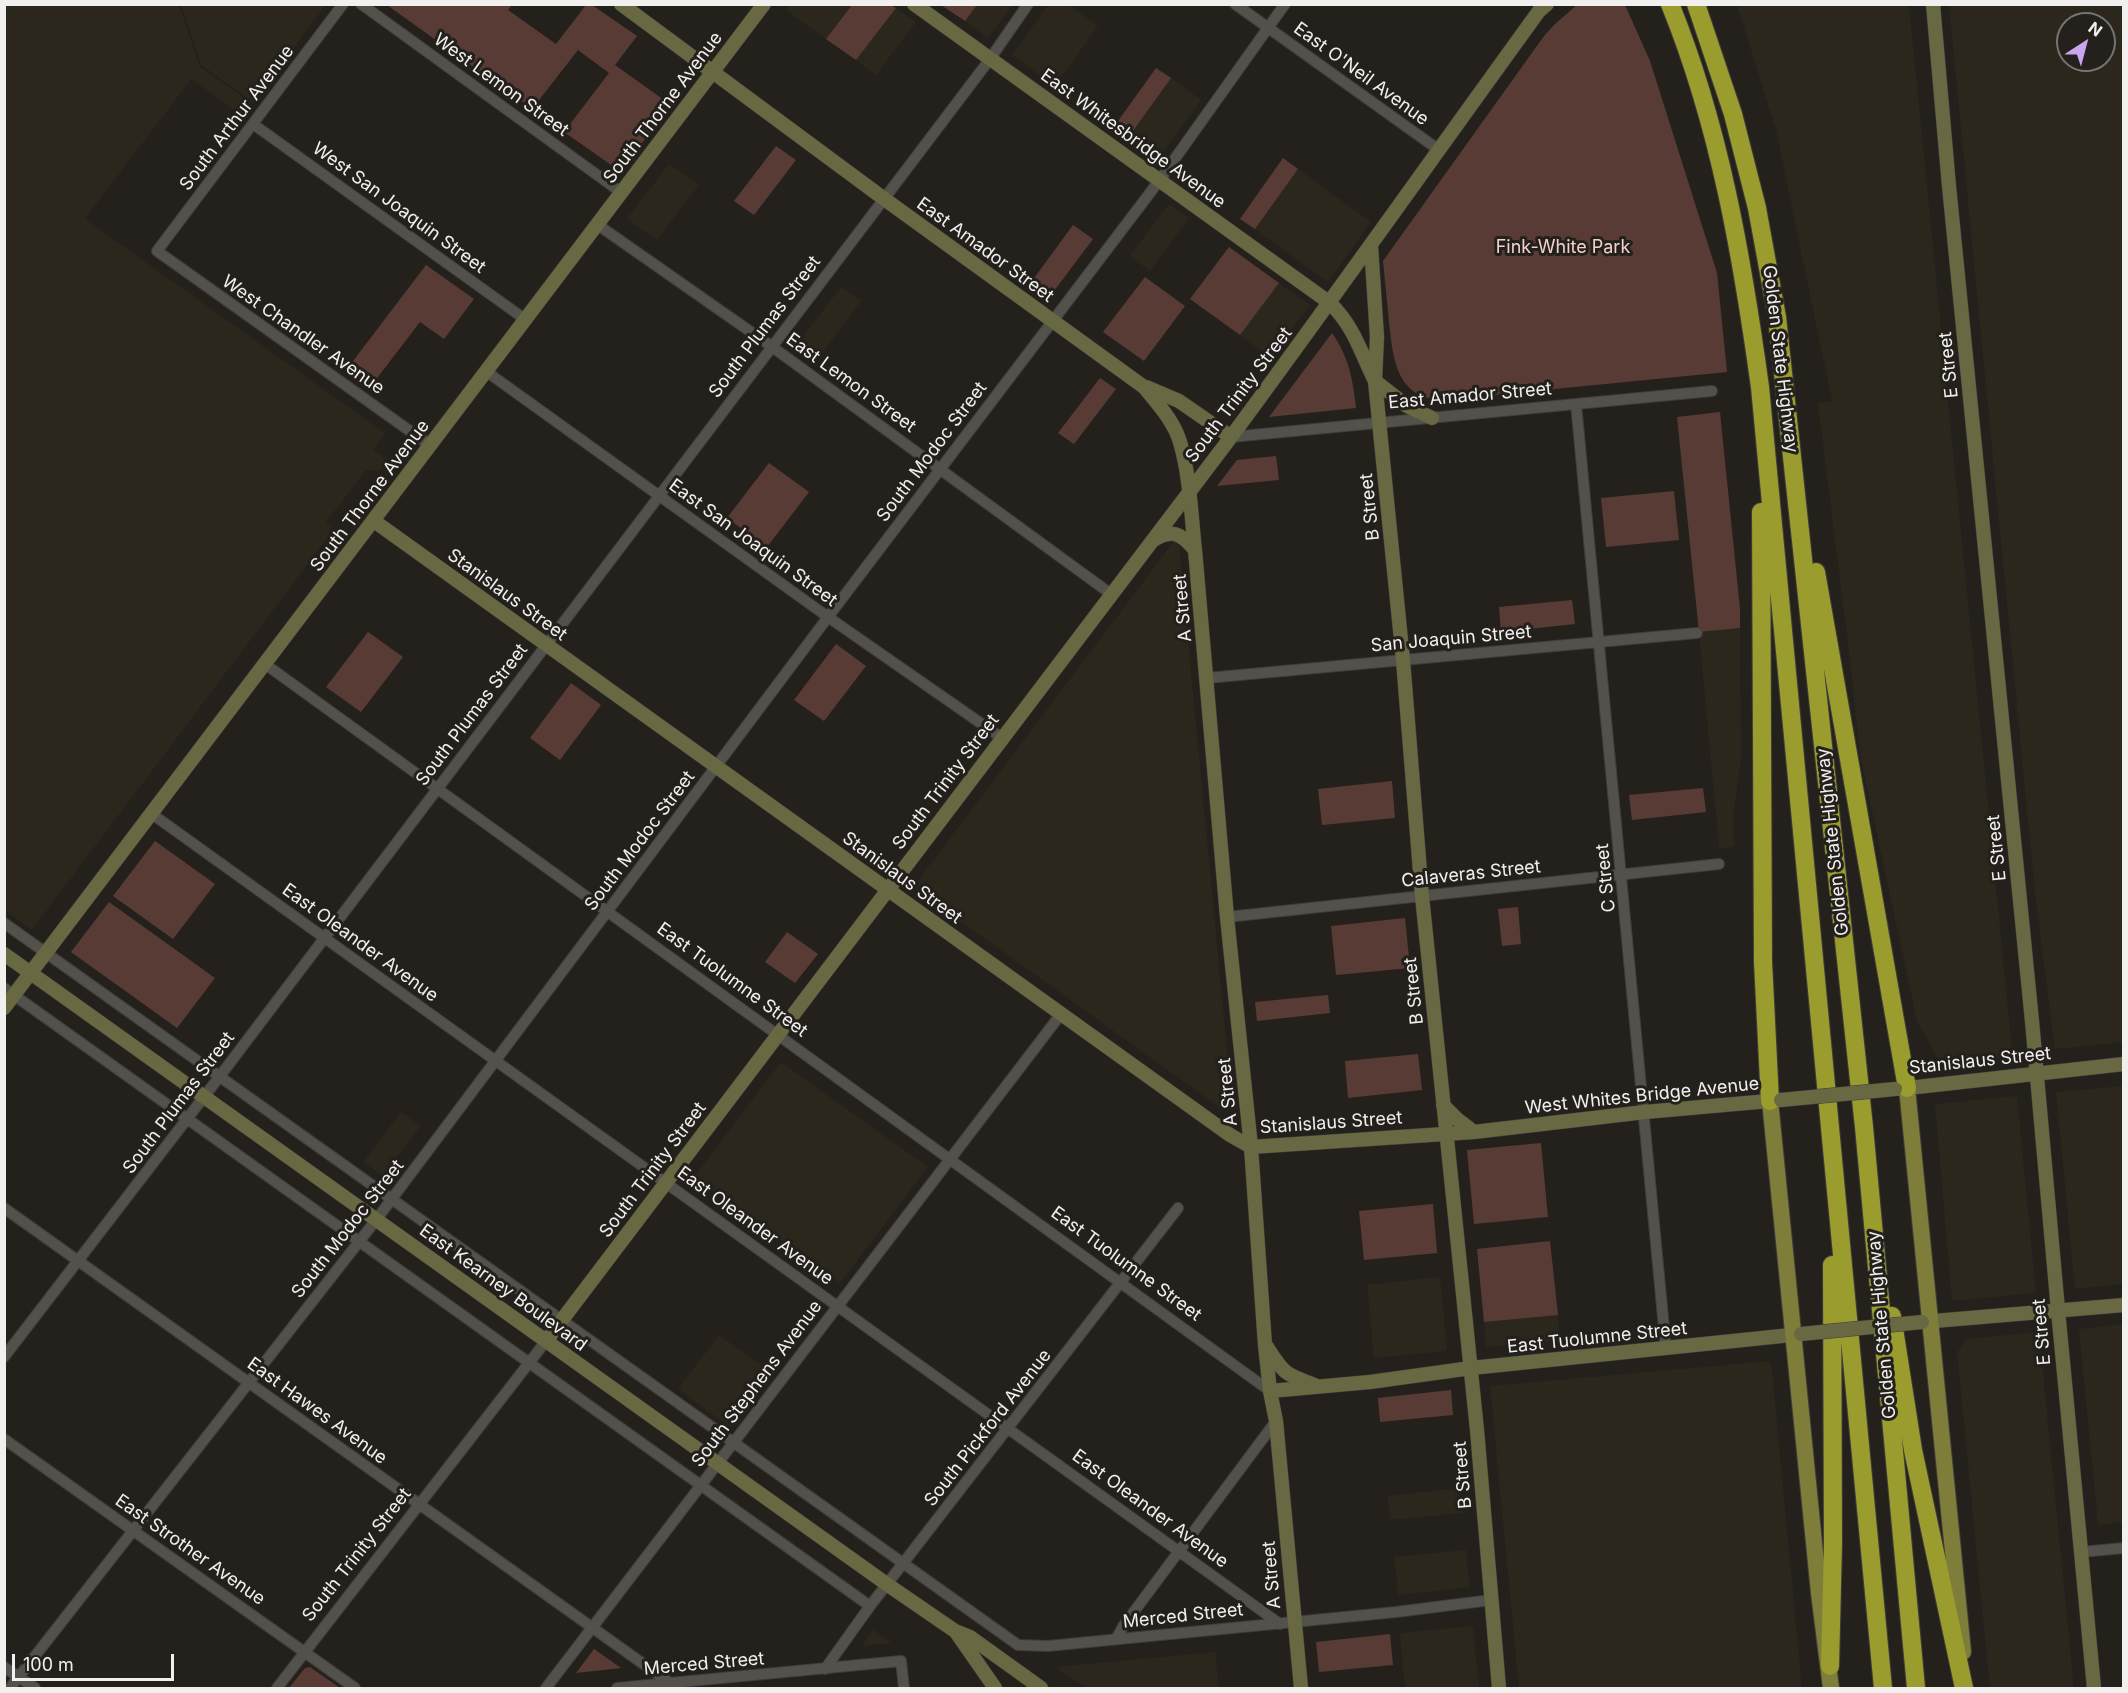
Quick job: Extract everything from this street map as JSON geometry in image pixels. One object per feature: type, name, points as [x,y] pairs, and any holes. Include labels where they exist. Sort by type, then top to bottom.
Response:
[{"type":"highway","name":"Golden State Highway","points":[[1670,4],[1682,34],[1708,118],[1734,221],[1760,387],[1883,1689]]},
{"type":"highway","name":"Golden State Highway","points":[[1696,5],[1733,114],[1757,208],[1777,316],[1864,1127],[1916,1689]]},
{"type":"highway","points":[[1760,387],[1763,962],[1776,1100]]},
{"type":"highway","points":[[1785,389],[1901,1088]]},
{"type":"highway","points":[[1864,1127],[1913,1450],[1965,1689]]},
{"type":"highway","points":[[1830,1140],[1833,1543],[1830,1666]]},
{"type":"main road","name":"East Amador Street","points":[[621,4],[1144,387],[1164,411],[1180,441],[1189,491]]},
{"type":"main road","name":"South Thorne Avenue","points":[[4,1008],[10,992],[32,973],[764,4]]},
{"type":"main road","name":"East Whitesbridge Avenue","points":[[914,4],[1330,303]]},
{"type":"main road","name":"South Trinity Street","points":[[546,1341],[1231,437],[1546,4]]},
{"type":"main road","name":"E Street","points":[[1933,4],[2037,1072],[2094,1689]]},
{"type":"main road","points":[[1371,246],[1377,337],[1375,381],[1407,406],[1432,418]]},
{"type":"main road","name":"B Street","points":[[1330,303],[1352,329],[1375,381],[1403,660],[1422,896],[1471,1368],[1499,1689]]},
{"type":"main road","points":[[1144,387],[1179,401],[1231,437]]},
{"type":"main road","name":"A Street","points":[[1189,491],[1208,678],[1227,917],[1251,1147],[1265,1345],[1276,1421],[1301,1689]]},
{"type":"main road","name":"Stanislaus Street","points":[[374,521],[1230,1136],[1251,1147],[1447,1132]]},
{"type":"main road","points":[[1150,542],[1161,535],[1176,534],[1187,540],[1195,550]]},
{"type":"main road","name":"East Kearney Boulevard","points":[[4,954],[888,1585],[955,1631],[970,1637],[1041,1689]]},
{"type":"main road","name":"Stanislaus Street","points":[[1840,1094],[2124,1064]]},
{"type":"main road","points":[[1901,1088],[1965,1689]]},
{"type":"main road","name":"West Whites Bridge Avenue","points":[[1447,1132],[1474,1132],[1645,1112],[1840,1094]]},
{"type":"main road","points":[[1776,1100],[1819,1593],[1832,1689]]},
{"type":"main road","points":[[1443,1105],[1474,1132]]},
{"type":"main road","name":"East Tuolumne Street","points":[[1270,1391],[1797,1334],[2124,1305]]},
{"type":"main road","points":[[1265,1345],[1281,1369],[1291,1376],[1320,1386]]},
{"type":"main road","name":"East Kearney Boulevard","points":[[955,1631],[995,1689]]},
{"type":"street","name":"South Arthur Avenue","points":[[157,251],[343,4]]},
{"type":"street","name":"West Lemon Street","points":[[361,4],[622,193]]},
{"type":"street","name":"South Plumas Street","points":[[4,1357],[205,1097],[990,59],[1028,4]]},
{"type":"street","name":"East O'Neil Avenue","points":[[1235,4],[1438,150]]},
{"type":"street","name":"South Modoc Street","points":[[10,1689],[376,1220],[940,468],[1159,181],[1285,4]]},
{"type":"street","name":"West San Joaquin Street","points":[[253,124],[526,320]]},
{"type":"street","name":"East Lemon Street","points":[[598,225],[771,346],[1111,594]]},
{"type":"street","name":"West Chandler Avenue","points":[[157,251],[431,446]]},
{"type":"street","name":"East San Joaquin Street","points":[[487,372],[828,617],[1002,738]]},
{"type":"street","name":"East Amador Street","points":[[1231,437],[1712,392]]},
{"type":"street","name":"C Street","points":[[1576,404],[1666,1349]]},
{"type":"street","name":"San Joaquin Street","points":[[1208,678],[1697,633]]},
{"type":"street","name":"East Tuolumne Street","points":[[266,664],[1270,1391]]},
{"type":"street","name":"East Oleander Avenue","points":[[152,814],[1280,1624]]},
{"type":"street","name":"Calaveras Street","points":[[1227,917],[1719,864]]},
{"type":"street","name":"East Kearney Boulevard","points":[[4,923],[903,1565]]},
{"type":"street","points":[[10,992],[870,1606]]},
{"type":"street","name":"South Stephens Avenue","points":[[546,1689],[1061,1014]]},
{"type":"street","name":"East Hawes Avenue","points":[[4,1208],[670,1683]]},
{"type":"street","name":"South Pickford Avenue","points":[[825,1669],[870,1606],[1179,1208]]},
{"type":"street","name":"South Trinity Street","points":[[277,1689],[546,1341]]},
{"type":"street","points":[[1116,1640],[1124,1625],[1276,1421]]},
{"type":"street","name":"East Strother Avenue","points":[[4,1438],[356,1689]]},
{"type":"street","points":[[2081,1552],[2124,1548]]},
{"type":"street","name":"Merced Street","points":[[903,1565],[1010,1641],[1028,1647],[1280,1624],[1491,1600]]},
{"type":"street","name":"Merced Street","points":[[617,1689],[670,1683],[713,1684],[825,1669],[901,1662],[904,1689]]},
{"type":"street","points":[[4,1667],[35,1689]]},
{"type":"shaded area","points":[[5,4],[179,5],[200,67],[250,102],[241,115],[191,79],[85,219],[385,433],[373,450],[386,459],[379,471],[366,470],[326,522],[334,529],[32,930],[4,910]]},
{"type":"shaded area","points":[[181,4],[326,5],[253,102],[201,65]]},
{"type":"shaded area","points":[[790,5],[852,5],[826,39],[786,10]]},
{"type":"shaded area","points":[[977,5],[1012,5],[988,38],[965,21]]},
{"type":"shaded area","points":[[1048,5],[1069,5],[1098,26],[1055,86],[1012,55]]},
{"type":"shaded area","points":[[1737,5],[1909,5],[2012,1049],[2010,1055],[2005,1058],[1941,1064],[1917,1021],[1860,755],[1818,403],[1832,401],[1776,130]]},
{"type":"shaded area","points":[[1949,5],[2123,5],[2123,1042],[2055,1049],[2035,892]]},
{"type":"shaded area","points":[[896,8],[916,22],[876,75],[856,60]]},
{"type":"shaded area","points":[[1171,78],[1201,100],[1158,160],[1128,138]]},
{"type":"shaded area","points":[[669,164],[699,185],[657,240],[627,219]]},
{"type":"shaded area","points":[[1298,169],[1371,222],[1328,282],[1255,229]]},
{"type":"shaded area","points":[[1169,204],[1189,218],[1150,271],[1130,256]]},
{"type":"shaded area","points":[[1279,283],[1310,305],[1270,357],[1240,335]]},
{"type":"shaded area","points":[[841,287],[861,301],[820,356],[799,342]]},
{"type":"shaded area","points":[[1176,542],[1179,546],[1232,1103],[1232,1107],[1225,1111],[913,887],[1172,544]]},
{"type":"shaded area","points":[[1740,628],[1741,761],[1733,816],[1734,847],[1719,848],[1699,632]]},
{"type":"shaded area","points":[[781,1062],[928,1167],[840,1283],[693,1178]]},
{"type":"shaded area","points":[[2123,1086],[2123,1284],[2075,1289],[2056,1092]]},
{"type":"shaded area","points":[[2017,1096],[2036,1293],[1952,1301],[1935,1104]]},
{"type":"shaded area","points":[[401,1112],[421,1126],[383,1176],[363,1162]]},
{"type":"shaded area","points":[[1440,1277],[1447,1351],[1374,1358],[1367,1285]]},
{"type":"shaded area","points":[[1558,1315],[1560,1340],[1486,1347],[1484,1322]]},
{"type":"shaded area","points":[[2123,1324],[2123,1522],[2098,1525],[2079,1329]]},
{"type":"shaded area","points":[[2039,1332],[2074,1688],[1990,1688],[1957,1353],[1966,1339]]},
{"type":"shaded area","points":[[719,1335],[772,1373],[731,1428],[678,1389]]},
{"type":"shaded area","points":[[1771,1361],[1802,1688],[1519,1688],[1490,1386]]},
{"type":"shaded area","points":[[1460,1488],[1463,1513],[1390,1520],[1388,1496]]},
{"type":"shaded area","points":[[1466,1550],[1470,1587],[1398,1595],[1394,1557]]},
{"type":"shaded area","points":[[1473,1626],[1479,1687],[1405,1688],[1400,1633]]},
{"type":"shaded area","points":[[874,1630],[892,1643],[862,1646]]},
{"type":"shaded area","points":[[1215,1652],[1219,1688],[1086,1688],[1056,1667]]},
{"type":"green space","points":[[977,4],[965,21],[941,5]]},
{"type":"green space","name":"Fink-White Park","points":[[1578,4],[1625,5],[1650,61],[1717,273],[1727,372],[1443,400],[1427,398],[1406,384],[1395,362],[1383,261],[1544,36]]},
{"type":"green space","points":[[387,5],[512,5],[508,10],[556,44],[586,5],[592,5],[637,36],[615,65],[671,105],[622,169],[617,169],[564,132],[609,73],[578,50],[532,109]]},
{"type":"green space","points":[[852,5],[891,5],[896,8],[856,60],[826,39]]},
{"type":"green space","points":[[1156,68],[1171,78],[1128,138],[1113,128]]},
{"type":"green space","points":[[776,146],[796,160],[754,215],[734,201]]},
{"type":"green space","points":[[1283,158],[1298,169],[1255,229],[1240,219]]},
{"type":"green space","points":[[1073,225],[1093,239],[1051,295],[1032,281]]},
{"type":"green space","points":[[1229,247],[1279,283],[1240,335],[1190,299]]},
{"type":"green space","points":[[426,265],[474,299],[444,339],[420,322],[371,386],[347,369]]},
{"type":"green space","points":[[1145,277],[1185,306],[1144,361],[1103,332]]},
{"type":"green space","points":[[1332,333],[1349,369],[1356,408],[1269,417]]},
{"type":"green space","points":[[1100,378],[1116,389],[1074,444],[1058,433]]},
{"type":"green space","points":[[1720,412],[1740,628],[1699,632],[1677,417]]},
{"type":"green space","points":[[1276,456],[1279,480],[1217,486],[1237,460]]},
{"type":"green space","points":[[769,463],[809,492],[767,547],[727,518]]},
{"type":"green space","points":[[1674,491],[1679,540],[1606,547],[1601,498]]},
{"type":"green space","points":[[1572,600],[1575,624],[1501,632],[1499,607]]},
{"type":"green space","points":[[368,632],[403,657],[361,712],[326,687]]},
{"type":"green space","points":[[836,644],[866,666],[824,721],[794,700]]},
{"type":"green space","points":[[571,683],[601,705],[560,760],[530,738]]},
{"type":"green space","points":[[1392,781],[1395,818],[1322,825],[1318,789]]},
{"type":"green space","points":[[1703,788],[1706,812],[1632,820],[1629,795]]},
{"type":"green space","points":[[155,841],[215,884],[173,939],[113,896]]},
{"type":"green space","points":[[109,902],[215,978],[177,1028],[71,952]]},
{"type":"green space","points":[[1518,907],[1521,944],[1502,946],[1498,909]]},
{"type":"green space","points":[[1405,918],[1410,968],[1336,975],[1331,926]]},
{"type":"green space","points":[[787,932],[818,954],[795,983],[765,962]]},
{"type":"green space","points":[[1328,995],[1330,1013],[1257,1021],[1255,1002]]},
{"type":"green space","points":[[1418,1054],[1422,1090],[1348,1098],[1345,1061]]},
{"type":"green space","points":[[1541,1143],[1548,1217],[1474,1224],[1467,1150]]},
{"type":"green space","points":[[1433,1204],[1437,1253],[1364,1260],[1359,1211]]},
{"type":"green space","points":[[1550,1241],[1558,1315],[1484,1322],[1477,1249]]},
{"type":"green space","points":[[1451,1390],[1453,1415],[1380,1422],[1378,1398]]},
{"type":"green space","points":[[1390,1634],[1393,1665],[1319,1672],[1316,1642]]},
{"type":"green space","points":[[594,1649],[621,1668],[576,1673]]},
{"type":"green space","points":[[310,1667],[340,1688],[289,1688],[305,1668]]}]
